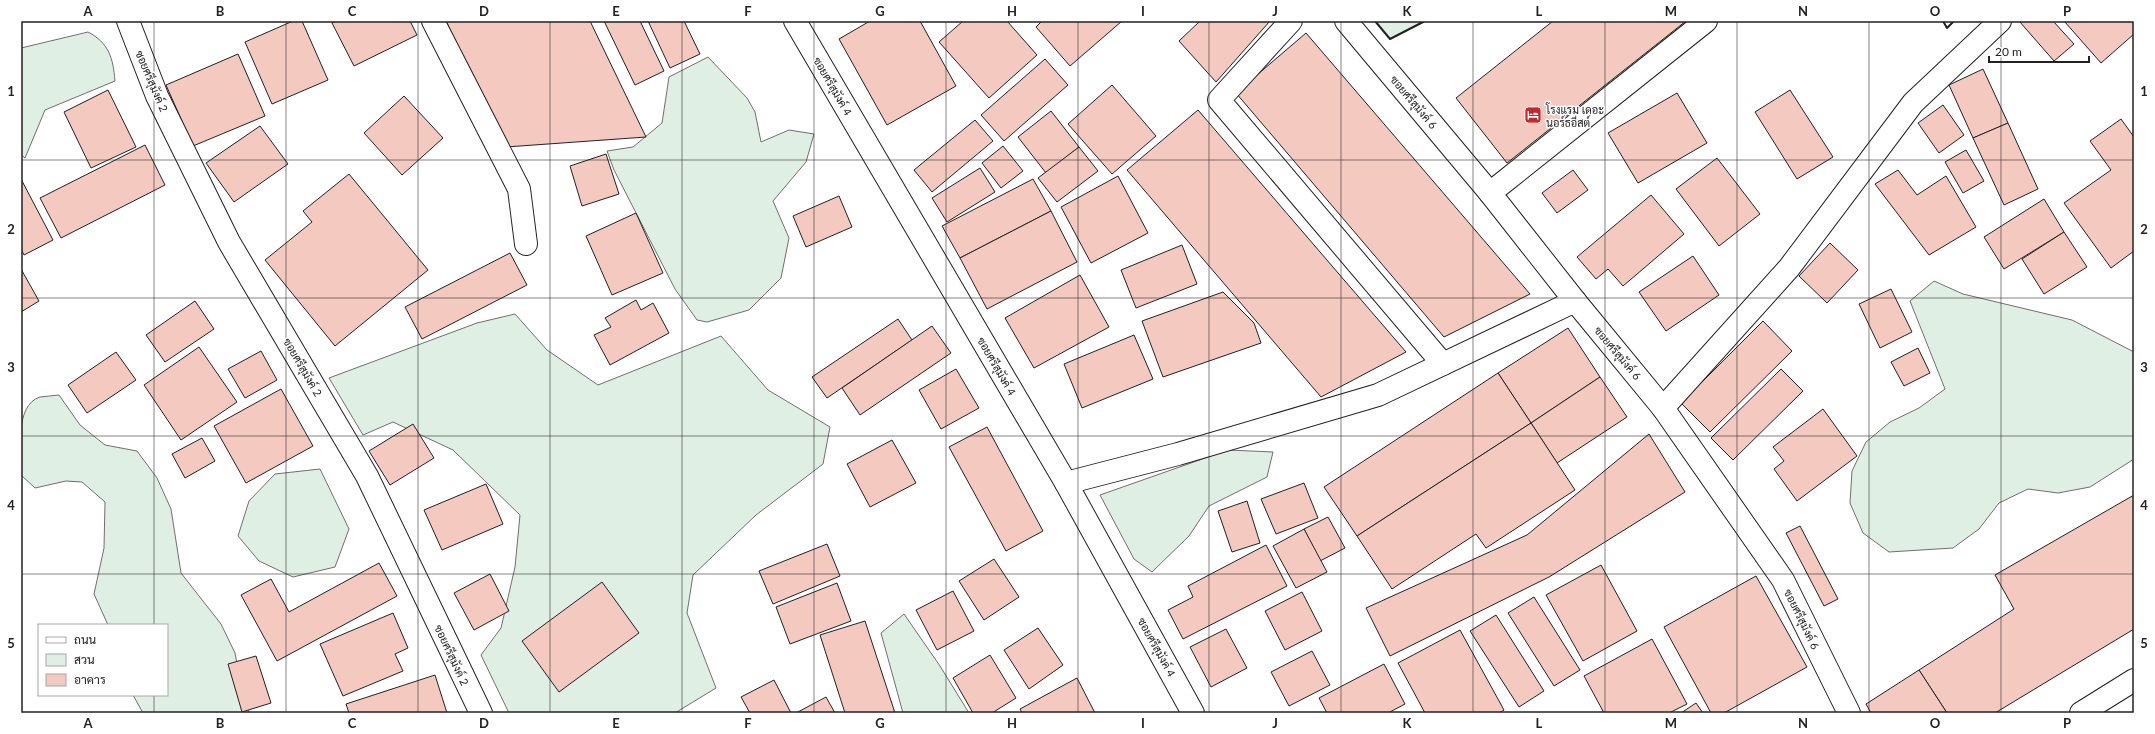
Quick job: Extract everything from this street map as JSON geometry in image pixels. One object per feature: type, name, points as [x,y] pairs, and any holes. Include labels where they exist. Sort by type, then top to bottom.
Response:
[{"type":"street","name":"ซอยศรีสุมังค์ 2","points":[[128,21],[157,96],[230,242],[366,476],[481,713]]},
{"type":"street","points":[[434,21],[519,189],[526,244]]},
{"type":"street","name":"ซอยศรีสุมังค์ 4","points":[[795,21],[1066,483],[1193,713]]},
{"type":"street","points":[[1291,21],[1219,100],[1443,364]]},
{"type":"street","name":"ซอยศรีสุมังค์ 6","points":[[1346,21],[1490,193],[1575,301],[1663,408],[1783,580],[1849,713]]},
{"type":"street","points":[[1490,193],[1706,21]]},
{"type":"street","points":[[1663,408],[1789,268],[1913,103],[2000,21]]},
{"type":"street","points":[[1066,483],[1178,454],[1378,395],[1575,301]]},
{"type":"street","points":[[2081,713],[2134,680]]},
{"type":"green space","points":[[1375,21],[1425,21],[1390,39]]},
{"type":"green space","points":[[88,32],[101,41],[109,52],[113,65],[115,81],[45,110],[25,158],[21,155],[21,48]]},
{"type":"green space","points":[[708,57],[747,98],[755,112],[761,142],[789,130],[814,134],[806,162],[773,201],[789,238],[781,278],[749,310],[707,322],[697,320],[675,289],[614,170],[607,151],[633,147],[662,123],[669,77]]},
{"type":"green space","points":[[1934,281],[1963,294],[2072,320],[2134,352],[2134,459],[2090,487],[2058,493],[2028,489],[1999,503],[1979,529],[1953,548],[1889,552],[1863,533],[1850,503],[1852,471],[1866,442],[1890,422],[1919,408],[1945,389],[1910,301]]},
{"type":"green space","points":[[515,314],[547,350],[598,385],[721,336],[768,390],[830,427],[823,464],[756,515],[693,575],[687,613],[716,688],[675,713],[509,713],[481,655],[501,628],[515,567],[520,515],[453,450],[393,422],[363,435],[329,378],[477,323]]},
{"type":"green space","points":[[59,395],[80,425],[105,445],[137,451],[157,478],[171,509],[181,573],[221,624],[235,653],[241,685],[249,713],[143,713],[134,696],[168,696],[168,624],[108,624],[94,594],[104,548],[105,502],[82,482],[66,481],[35,488],[21,475],[20,443],[23,420],[26,410],[32,402],[40,397]]},
{"type":"green space","points":[[1228,450],[1273,452],[1267,477],[1209,506],[1189,536],[1152,572],[1134,559],[1100,495]]},
{"type":"green space","points":[[320,469],[349,529],[335,567],[293,577],[259,561],[238,536],[249,501],[275,474]]},
{"type":"green space","points":[[904,614],[940,666],[969,713],[903,713],[881,633]]},
{"type":"building","points":[[293,21],[302,21],[328,80],[272,104],[245,42]]},
{"type":"building","points":[[336,21],[410,21],[417,35],[354,66],[332,23]]},
{"type":"building","points":[[446,21],[590,21],[646,137],[506,147]]},
{"type":"building","points":[[604,21],[640,21],[664,71],[635,85]]},
{"type":"building","points":[[648,21],[684,21],[700,54],[670,68]]},
{"type":"building","points":[[870,21],[920,21],[956,86],[887,125],[839,39]]},
{"type":"building","points":[[963,21],[1007,21],[1037,55],[989,98],[939,42]]},
{"type":"building","points":[[1042,21],[1122,21],[1070,66],[1036,27]]},
{"type":"building","points":[[1200,21],[1270,21],[1216,82],[1179,41]]},
{"type":"building","points":[[1553,21],[1686,21],[1507,163],[1456,98]]},
{"type":"building","points":[[2019,21],[2053,21],[2074,44],[2054,61]]},
{"type":"building","points":[[2064,21],[2134,21],[2134,34],[2101,63]]},
{"type":"building","points":[[1306,33],[1530,294],[1444,337],[1236,93]]},
{"type":"building","points":[[238,54],[265,116],[193,146],[166,85]]},
{"type":"building","points":[[1045,59],[1068,85],[1004,141],[981,115]]},
{"type":"building","points":[[1983,69],[2008,123],[1973,138],[1949,85]]},
{"type":"building","points":[[1112,85],[1156,136],[1112,174],[1068,124]]},
{"type":"building","points":[[108,90],[136,147],[91,168],[64,112]]},
{"type":"building","points":[[1790,90],[1833,157],[1797,179],[1755,112]]},
{"type":"building","points":[[1677,93],[1707,143],[1638,183],[1608,133]]},
{"type":"building","points":[[404,96],[443,138],[402,175],[364,133]]},
{"type":"building","points":[[1943,105],[1964,135],[1939,153],[1918,123]]},
{"type":"building","points":[[1198,110],[1406,352],[1321,397],[1127,170]]},
{"type":"building","points":[[1051,111],[1079,147],[1046,173],[1018,137]]},
{"type":"building","points":[[2121,119],[2134,137],[2134,251],[2111,268],[2064,203],[2111,170],[2090,141]]},
{"type":"building","points":[[975,120],[993,141],[932,192],[914,170]]},
{"type":"building","points":[[2008,123],[2038,189],[2004,205],[1973,138]]},
{"type":"building","points":[[260,126],[288,164],[234,202],[206,163]]},
{"type":"building","points":[[145,145],[165,185],[61,238],[40,198]]},
{"type":"building","points":[[1003,146],[1023,171],[1001,188],[982,163]]},
{"type":"building","points":[[1079,147],[1098,171],[1057,202],[1038,178]]},
{"type":"building","points":[[1966,150],[1984,181],[1963,193],[1945,162]]},
{"type":"building","points":[[606,154],[619,194],[582,206],[570,166]]},
{"type":"building","points":[[1717,158],[1760,214],[1719,246],[1676,189]]},
{"type":"building","points":[[980,168],[995,192],[947,222],[932,198]]},
{"type":"building","points":[[1573,170],[1588,190],[1557,213],[1542,193]]},
{"type":"building","points":[[1898,170],[1917,195],[1946,176],[1976,227],[1929,255],[1875,184]]},
{"type":"building","points":[[349,174],[428,270],[335,346],[265,260],[312,222],[303,211]]},
{"type":"building","points":[[1118,176],[1148,233],[1091,263],[1061,207]]},
{"type":"building","points":[[21,179],[53,240],[24,255],[21,249]]},
{"type":"building","points":[[1033,179],[1051,211],[960,258],[942,226]]},
{"type":"building","points":[[1651,195],[1684,234],[1623,286],[1608,269],[1596,279],[1577,257]]},
{"type":"building","points":[[839,196],[852,227],[806,247],[793,216]]},
{"type":"building","points":[[2044,199],[2064,232],[2004,269],[1984,237]]},
{"type":"building","points":[[1051,211],[1077,262],[987,309],[960,258]]},
{"type":"building","points":[[636,213],[663,273],[612,295],[586,236]]},
{"type":"building","points":[[2064,232],[2087,267],[2044,294],[2022,259]]},
{"type":"building","points":[[1830,243],[1858,270],[1827,303],[1799,276]]},
{"type":"building","points":[[1182,245],[1197,284],[1136,308],[1121,270]]},
{"type":"building","points":[[510,253],[527,285],[422,339],[405,307]]},
{"type":"building","points":[[1693,256],[1719,295],[1666,331],[1639,292]]},
{"type":"building","points":[[21,269],[39,301],[21,312]]},
{"type":"building","points":[[1080,275],[1109,327],[1034,368],[1005,318]]},
{"type":"building","points":[[1891,289],[1912,332],[1880,348],[1859,304]]},
{"type":"building","points":[[1223,292],[1254,323],[1261,343],[1163,377],[1142,321]]},
{"type":"building","points":[[636,300],[641,310],[653,303],[669,333],[610,365],[594,335],[611,327],[605,318]]},
{"type":"building","points":[[195,301],[214,329],[165,362],[146,335]]},
{"type":"building","points":[[898,319],[912,340],[827,398],[812,377]]},
{"type":"building","points":[[1763,321],[1792,351],[1710,432],[1681,403]]},
{"type":"building","points":[[932,326],[951,353],[860,415],[842,388]]},
{"type":"building","points":[[1568,328],[1600,377],[1531,423],[1498,373]]},
{"type":"building","points":[[1134,335],[1153,379],[1082,408],[1064,364]]},
{"type":"building","points":[[199,347],[237,402],[181,440],[144,385]]},
{"type":"building","points":[[1918,348],[1930,373],[1904,386],[1891,362]]},
{"type":"building","points":[[261,351],[277,380],[245,398],[228,369]]},
{"type":"building","points":[[116,352],[136,380],[87,413],[68,385]]},
{"type":"building","points":[[956,369],[979,408],[941,429],[919,390]]},
{"type":"building","points":[[1781,369],[1803,391],[1733,460],[1711,438]]},
{"type":"building","points":[[1498,373],[1531,423],[1357,536],[1324,487]]},
{"type":"building","points":[[1600,377],[1627,417],[1557,463],[1531,423]]},
{"type":"building","points":[[281,389],[313,446],[246,483],[214,426]]},
{"type":"building","points":[[1823,409],[1857,456],[1797,501],[1774,469],[1784,461],[1773,447]]},
{"type":"building","points":[[1531,423],[1575,490],[1486,548],[1476,534],[1392,589],[1357,536]]},
{"type":"building","points":[[413,424],[434,458],[390,485],[369,451]]},
{"type":"building","points":[[987,427],[1043,531],[1006,551],[949,447]]},
{"type":"building","points":[[1649,434],[1685,492],[1549,577],[1390,656],[1366,608],[1527,535]]},
{"type":"building","points":[[202,438],[215,461],[185,478],[172,454]]},
{"type":"building","points":[[892,440],[916,483],[870,507],[847,464]]},
{"type":"building","points":[[1304,483],[1318,518],[1276,534],[1261,499]]},
{"type":"building","points":[[486,484],[503,524],[442,550],[424,510]]},
{"type":"building","points":[[2134,495],[2134,629],[1995,713],[1947,713],[1919,670],[2014,609],[1995,575]]},
{"type":"building","points":[[1247,501],[1260,543],[1232,552],[1218,511]]},
{"type":"building","points":[[1328,517],[1345,548],[1320,561],[1304,529]]},
{"type":"building","points":[[1800,526],[1838,599],[1824,606],[1786,533]]},
{"type":"building","points":[[1304,529],[1327,572],[1296,588],[1273,546]]},
{"type":"building","points":[[827,544],[840,576],[773,604],[759,571]]},
{"type":"building","points":[[1266,545],[1287,586],[1183,639],[1168,610],[1193,597],[1188,586]]},
{"type":"building","points":[[994,559],[1019,597],[984,620],[959,581]]},
{"type":"building","points":[[379,563],[397,596],[277,661],[241,595],[271,579],[289,612]]},
{"type":"building","points":[[1601,565],[1637,631],[1583,661],[1546,595]]},
{"type":"building","points":[[490,574],[509,611],[474,630],[454,593]]},
{"type":"building","points":[[1756,576],[1807,667],[1724,713],[1711,713],[1664,627]]},
{"type":"building","points":[[602,582],[639,633],[559,692],[522,641]]},
{"type":"building","points":[[837,583],[851,621],[790,644],[776,607]]},
{"type":"building","points":[[953,591],[974,631],[937,650],[916,610]]},
{"type":"building","points":[[1302,592],[1322,631],[1285,650],[1265,611]]},
{"type":"building","points":[[1534,597],[1580,670],[1554,686],[1508,613]]},
{"type":"building","points":[[393,613],[408,648],[395,654],[403,671],[343,696],[320,644]]},
{"type":"building","points":[[1496,615],[1544,691],[1519,707],[1470,631]]},
{"type":"building","points":[[865,621],[895,713],[845,713],[820,635]]},
{"type":"building","points":[[1038,628],[1063,665],[1029,689],[1004,650]]},
{"type":"building","points":[[1226,629],[1247,668],[1211,687],[1190,647]]},
{"type":"building","points":[[1460,630],[1504,710],[1499,713],[1425,713],[1398,663]]},
{"type":"building","points":[[1652,639],[1687,704],[1669,713],[1604,713],[1584,676]]},
{"type":"building","points":[[1312,651],[1330,685],[1289,706],[1271,672]]},
{"type":"building","points":[[990,655],[1016,698],[992,713],[973,713],[953,678]]},
{"type":"building","points":[[256,656],[271,703],[242,712],[228,664]]},
{"type":"building","points":[[1384,664],[1405,704],[1388,713],[1327,713],[1319,698]]},
{"type":"building","points":[[1919,670],[1947,713],[1871,713],[1866,704]]},
{"type":"building","points":[[435,675],[447,713],[349,713],[346,704]]},
{"type":"building","points":[[1077,678],[1095,713],[1022,713],[1020,709]]},
{"type":"building","points":[[774,680],[791,713],[750,713],[741,697]]},
{"type":"building","points":[[826,697],[835,713],[796,713]]},
{"type":"building","points":[[1696,703],[1703,713],[1681,713]]},
{"type":"wall","points":[[1375,21],[1390,39],[1425,21]]},
{"type":"wall","points":[[1943,21],[1947,28],[1954,21]]},
{"type":"place","name":"โรงแรม เดอะ นอร์ธอีสต์","points":[[1533,115]]}]
